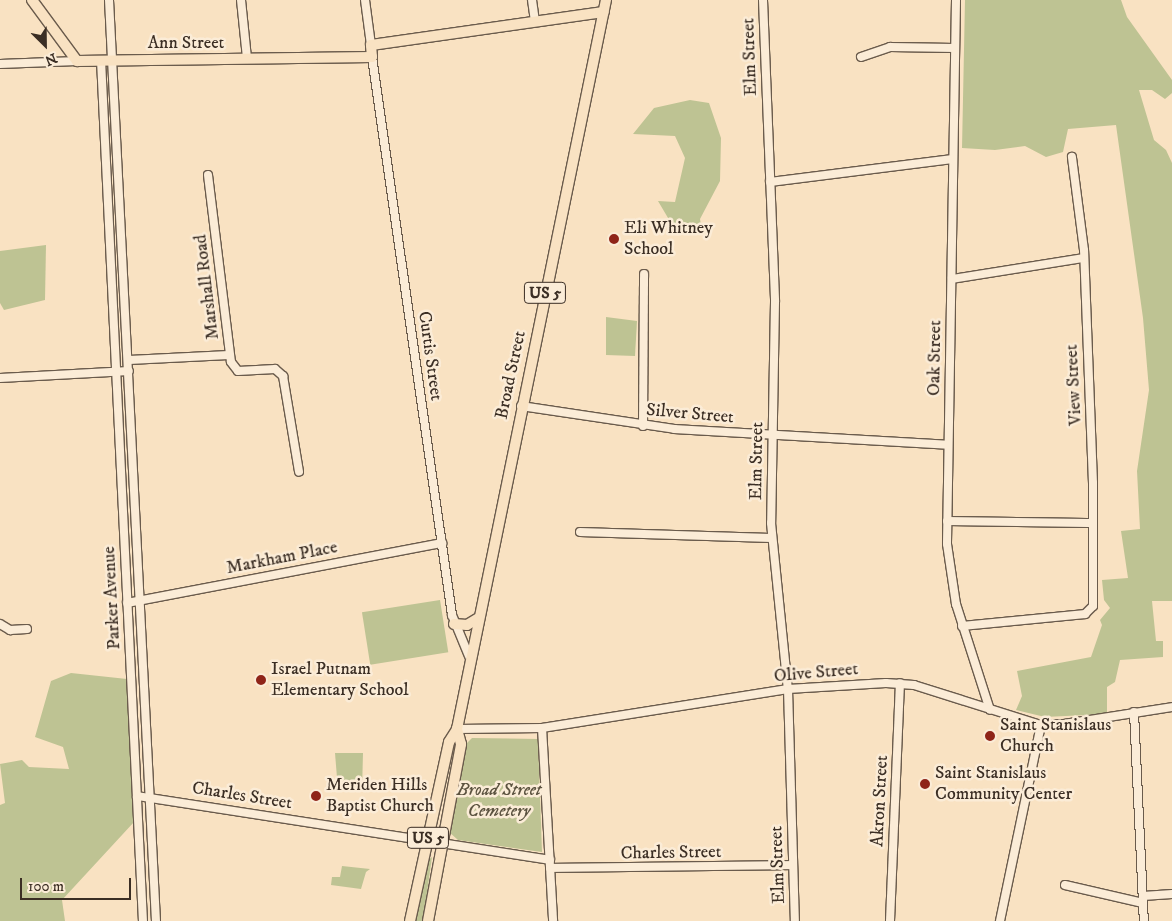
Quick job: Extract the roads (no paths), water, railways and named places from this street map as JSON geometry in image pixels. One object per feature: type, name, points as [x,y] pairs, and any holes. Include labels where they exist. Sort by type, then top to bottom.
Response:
[{"type":"main road","points":[[32,0],[77,61]]},
{"type":"main road","name":"Broad Street","points":[[410,921],[448,742],[457,729],[477,619],[606,0]]},
{"type":"main road","points":[[372,57],[371,45],[604,12]]},
{"type":"main road","name":"Ann Street","points":[[77,61],[372,57]]},
{"type":"main road","points":[[454,624],[467,625],[477,619]]},
{"type":"main road","name":"Broad Street","points":[[428,921],[461,744],[457,729]]},
{"type":"street","name":"Parker Avenue","points":[[109,0],[114,60],[156,921]]},
{"type":"street","points":[[241,0],[247,58]]},
{"type":"street","points":[[366,0],[371,45]]},
{"type":"street","points":[[532,0],[535,22]]},
{"type":"street","name":"Elm Street","points":[[763,0],[775,302],[771,538],[788,689],[795,921]]},
{"type":"street","name":"Oak Street","points":[[956,0],[947,521],[950,577],[962,626],[990,710]]},
{"type":"street","points":[[861,57],[890,47],[955,48]]},
{"type":"street","name":"Curtis Street","points":[[372,57],[454,624],[470,656]]},
{"type":"street","name":"Parker Avenue","points":[[101,60],[143,921]]},
{"type":"street","name":"Ann Street","points":[[0,64],[77,61]]},
{"type":"street","name":"View Street","points":[[962,626],[1090,612],[1093,523],[1082,258],[1083,241],[1072,157]]},
{"type":"street","points":[[770,182],[953,159]]},
{"type":"street","points":[[106,170],[119,170]]},
{"type":"street","name":"Marshall Road","points":[[129,360],[230,355],[208,175]]},
{"type":"street","points":[[952,279],[1082,258]]},
{"type":"street","points":[[111,270],[124,269]]},
{"type":"street","points":[[643,426],[644,274]]},
{"type":"street","points":[[230,355],[238,371],[275,369],[283,376],[299,472]]},
{"type":"street","points":[[0,378],[129,371]]},
{"type":"street","name":"Silver Street","points":[[521,406],[643,426],[948,445]]},
{"type":"street","points":[[121,487],[135,487]]},
{"type":"street","points":[[947,521],[1093,523]]},
{"type":"street","points":[[580,532],[771,538]]},
{"type":"street","name":"Markham Place","points":[[127,603],[442,543]]},
{"type":"street","points":[[0,624],[10,630],[27,629]]},
{"type":"street","name":"Olive Street","points":[[457,729],[542,728],[788,689],[900,683],[1040,725],[1064,724],[1172,707]]},
{"type":"street","name":"Akron Street","points":[[890,921],[900,683]]},
{"type":"street","points":[[132,708],[145,708]]},
{"type":"street","points":[[1134,712],[1144,921]]},
{"type":"street","points":[[1000,921],[1040,725]]},
{"type":"street","points":[[542,728],[553,921]]},
{"type":"street","name":"Charles Street","points":[[137,796],[150,796],[443,843],[550,864],[793,865]]},
{"type":"street","points":[[1065,885],[1143,899],[1172,894]]},
{"type":"place","name":"Eli Whitney School","points":[[614,239]]},
{"type":"place","name":"Israel Putnam Elementary School","points":[[261,680]]},
{"type":"place","name":"Saint Stanislaus Church","points":[[990,736]]},
{"type":"place","name":"Saint Stanislaus Community Center","points":[[925,784]]},
{"type":"place","name":"Meriden Hills Baptist Church","points":[[316,796]]},
{"type":"park label","name":"Broad Street Cemetery","points":[[499,801]]}]
